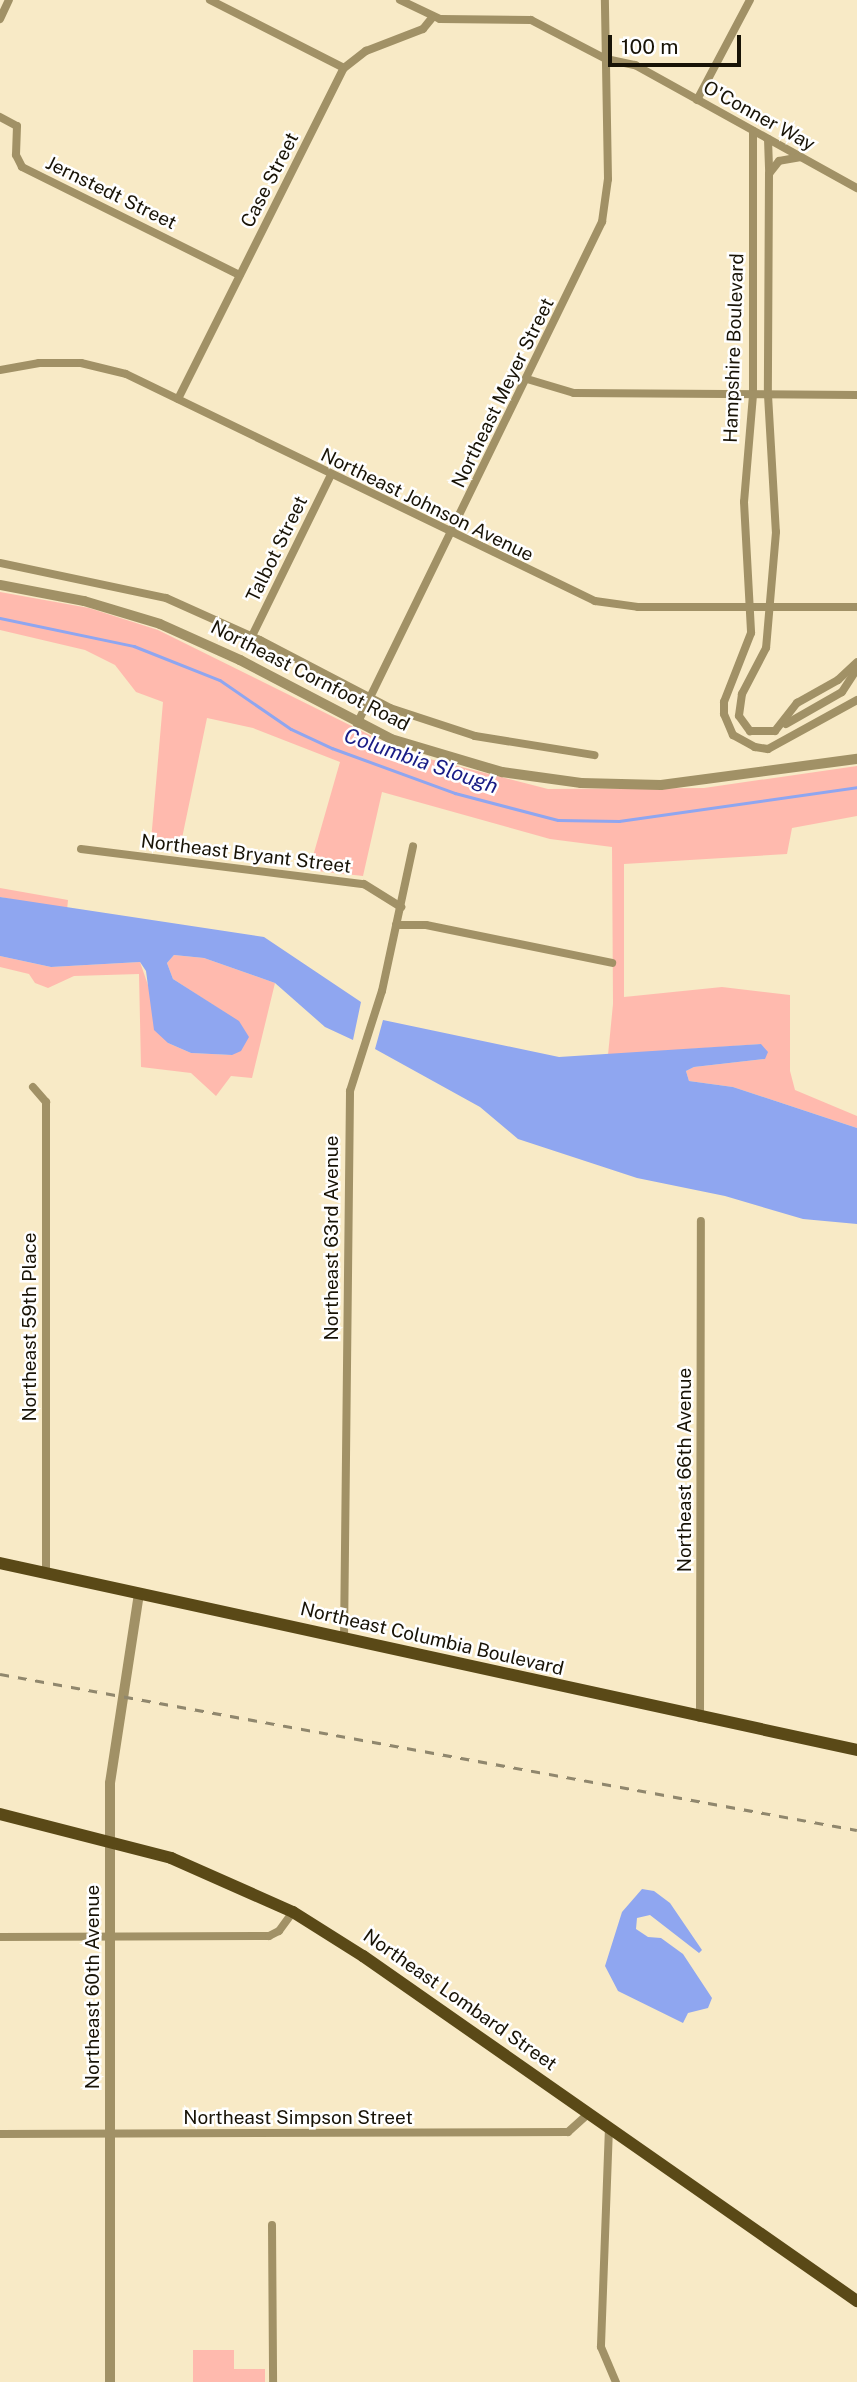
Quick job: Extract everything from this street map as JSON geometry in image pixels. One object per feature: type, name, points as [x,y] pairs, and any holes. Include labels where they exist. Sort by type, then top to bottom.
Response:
[{"type":"main road","name":"Northeast Columbia Boulevard","points":[[0,1563],[857,1751]]},
{"type":"main road","name":"Northeast Lombard Street","points":[[0,1814],[110,1840],[218,1875],[293,1912],[589,2113],[857,2301]]},
{"type":"street","points":[[0,19],[9,0]]},
{"type":"street","points":[[210,0],[344,68]]},
{"type":"street","points":[[400,0],[432,18]]},
{"type":"street","name":"Northeast Meyer Street","points":[[357,724],[602,222],[608,179],[605,0]]},
{"type":"street","points":[[697,100],[750,0]]},
{"type":"street","name":"Case Street","points":[[178,399],[344,68],[366,51],[423,29],[432,18]]},
{"type":"street","name":"O'Conner Way","points":[[432,18],[526,18],[606,59],[635,65],[857,188]]},
{"type":"street","name":"Jernstedt Street","points":[[0,117],[17,126],[16,155],[22,167],[240,275]]},
{"type":"street","name":"Hampshire Boulevard","points":[[753,131],[752,395],[744,502],[752,608],[747,650],[724,702],[733,735],[755,747],[768,749],[857,700]]},
{"type":"street","name":"Hampshire Boulevard","points":[[768,139],[768,395],[777,502],[766,648],[742,694],[739,716],[750,731],[759,734],[782,727]]},
{"type":"street","points":[[769,174],[779,161],[801,157]]},
{"type":"street","name":"Northeast Johnson Avenue","points":[[0,370],[39,363],[80,363],[125,374],[451,534],[595,601],[638,607],[857,607]]},
{"type":"street","points":[[527,379],[574,393],[857,395]]},
{"type":"street","name":"Talbot Street","points":[[252,636],[331,475]]},
{"type":"street","points":[[0,563],[166,598],[252,636],[369,698],[475,736],[594,755]]},
{"type":"street","name":"Northeast Cornfoot Road","points":[[0,585],[84,601],[160,624],[240,660],[357,724],[454,761],[581,783],[685,783],[857,759]]},
{"type":"street","points":[[782,727],[797,703],[838,680],[857,662]]},
{"type":"street","points":[[782,727],[842,692],[857,669]]},
{"type":"street","name":"Northeast 63rd Avenue","points":[[344,1639],[350,1091],[382,991],[413,846]]},
{"type":"street","name":"Northeast Bryant Street","points":[[81,849],[364,884],[401,907]]},
{"type":"street","points":[[396,925],[426,925],[612,963]]},
{"type":"street","name":"Northeast 59th Place","points":[[33,1087],[46,1101],[46,1573]]},
{"type":"street","name":"Northeast 66th Avenue","points":[[701,1221],[701,1718]]},
{"type":"street","name":"Northeast 60th Avenue","points":[[110,2382],[110,1840],[113,1755],[139,1593]]},
{"type":"street","points":[[0,1937],[269,1936],[279,1931],[293,1912]]},
{"type":"street","name":"Northeast Simpson Street","points":[[0,2134],[568,2132],[589,2113]]},
{"type":"street","points":[[608,2127],[601,2347],[616,2382]]},
{"type":"street","points":[[272,2225],[272,2382]]},
{"type":"shaded area","points":[[0,592],[89,608],[158,630],[406,753],[548,789],[704,788],[857,766],[857,816],[792,828],[787,854],[624,864],[624,997],[722,987],[790,995],[790,1071],[795,1090],[857,1116],[857,1128],[733,1087],[689,1081],[686,1071],[694,1067],[764,1059],[761,1044],[608,1055],[613,1004],[612,847],[550,839],[382,792],[363,876],[309,870],[340,762],[253,728],[207,718],[181,843],[151,841],[163,702],[136,692],[115,665],[85,650],[0,630]]},
{"type":"shaded area","points":[[0,888],[68,900],[67,910],[0,897]]},
{"type":"shaded area","points":[[174,955],[204,958],[275,983],[252,1078],[231,1076],[216,1096],[191,1073],[141,1067],[139,974],[74,976],[48,988],[35,983],[29,974],[0,967],[0,956],[51,967],[140,962],[168,1043],[191,1053],[232,1055],[224,1012],[173,979],[167,963]]},
{"type":"shaded area","points":[[193,2350],[234,2350],[234,2369],[265,2369],[265,2382],[193,2382]]},
{"type":"water","points":[[0,897],[264,937],[361,1002],[353,1040],[325,1027],[275,983],[204,958],[174,955],[167,963],[173,979],[239,1021],[249,1037],[241,1051],[232,1055],[191,1053],[168,1043],[154,1030],[146,971],[140,962],[51,967],[0,956]]},
{"type":"water","points":[[383,1020],[559,1057],[761,1044],[768,1052],[765,1059],[694,1067],[686,1071],[689,1081],[733,1087],[857,1128],[857,1224],[803,1219],[725,1196],[637,1178],[518,1139],[480,1107],[375,1049]]},
{"type":"water","points":[[642,1889],[654,1891],[670,1903],[702,1950],[699,1953],[650,1915],[637,1918],[636,1929],[648,1937],[661,1938],[683,1954],[712,1998],[708,2008],[688,2013],[683,2023],[618,1991],[605,1966],[622,1912]]},
{"type":"waterway","name":"Columbia Slough","points":[[0,618],[134,646],[220,680],[291,729],[332,748],[455,793],[558,820],[619,821],[857,787]]},
{"type":"railway","points":[[0,1674],[857,1830]]}]
